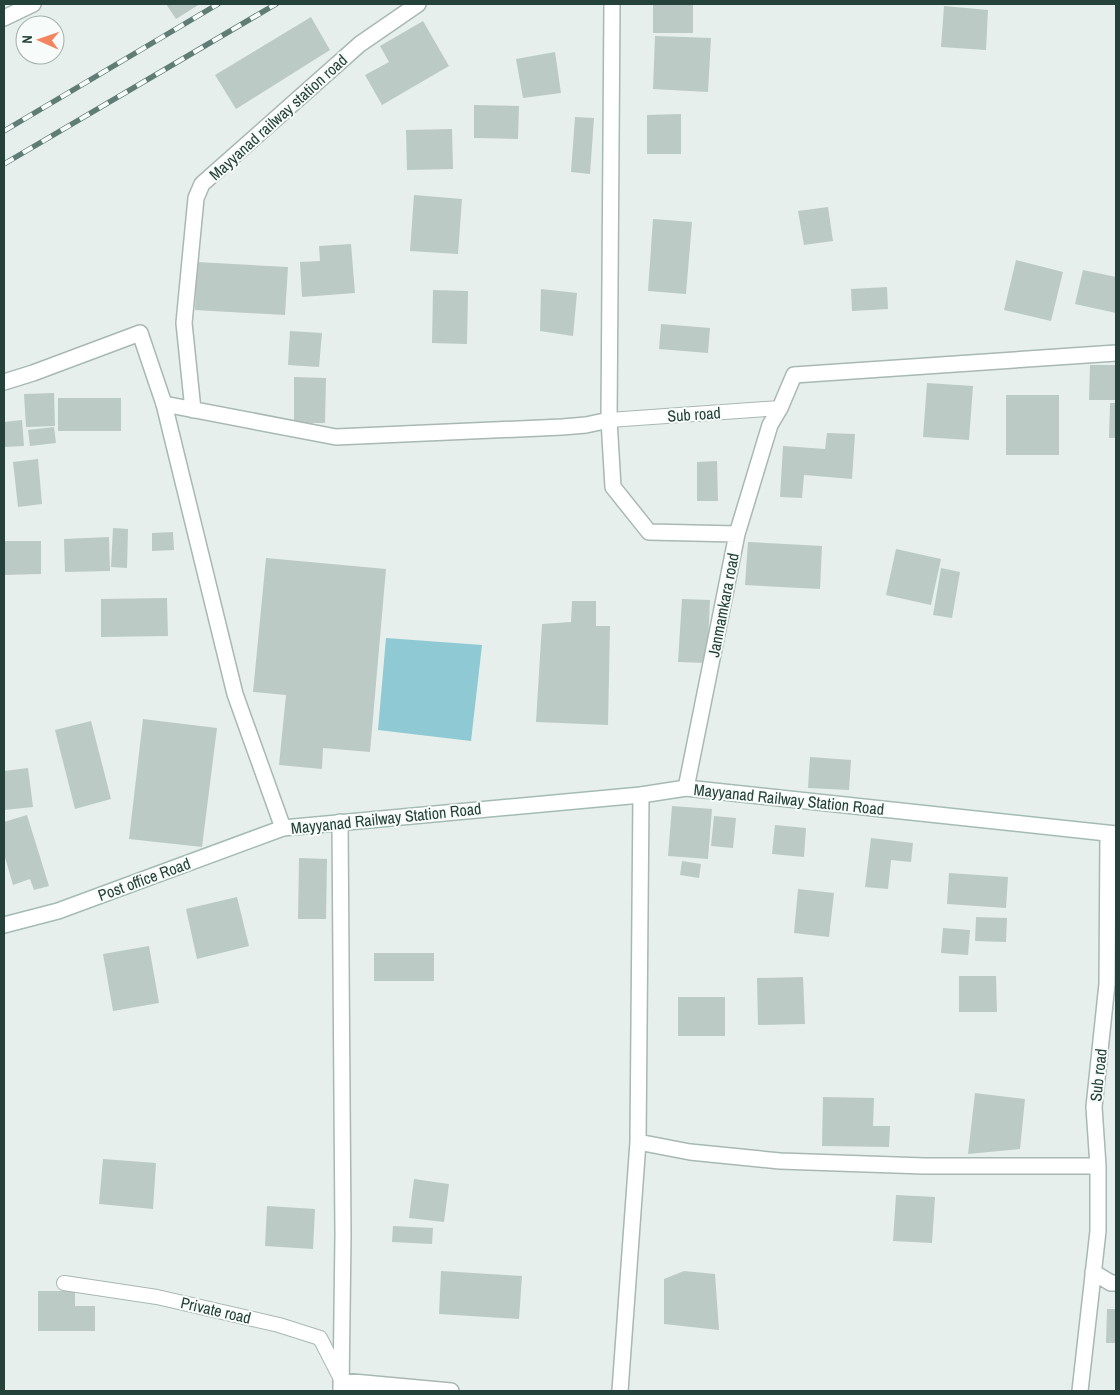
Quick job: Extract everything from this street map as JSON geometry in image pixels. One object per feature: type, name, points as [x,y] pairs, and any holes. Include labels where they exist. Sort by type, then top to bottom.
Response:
[{"type":"street","points":[[4,18],[33,4]]},
{"type":"street","name":"Mayyanad railway station road","points":[[193,410],[184,323],[196,198],[202,184],[360,44],[418,4]]},
{"type":"street","points":[[612,4],[609,420],[613,487],[649,532],[737,534]]},
{"type":"street","points":[[4,382],[140,333],[164,404],[235,694],[283,828]]},
{"type":"street","name":"Janmamkara road","points":[[686,788],[737,534],[770,425],[780,408],[794,375],[1116,353]]},
{"type":"street","points":[[164,404],[336,437],[562,427],[586,425],[609,420]]},
{"type":"street","name":"Mayyanad Railway Station Road","points":[[283,828],[641,795],[686,788],[1112,834]]},
{"type":"street","points":[[620,1391],[638,1142],[641,795]]},
{"type":"street","points":[[340,822],[343,1235],[342,1386],[452,1391]]},
{"type":"street","name":"Post office Road","points":[[4,925],[58,911],[283,828]]},
{"type":"street","name":"Sub road","points":[[1080,1391],[1098,1231],[1098,1166],[1094,1107],[1112,984],[1112,834]]},
{"type":"street","points":[[638,1142],[690,1152],[780,1161],[924,1166],[1098,1166]]},
{"type":"street","points":[[1093,1272],[1111,1283],[1116,1283]]},
{"type":"lane","name":"Sub road","points":[[609,420],[780,408]]},
{"type":"lane","name":"Private road","points":[[64,1283],[157,1296],[279,1325],[320,1338],[342,1386]]},
{"type":"water","points":[[386,638],[482,645],[471,741],[378,730]]},
{"type":"building","points":[[166,4],[200,4],[176,19]]},
{"type":"building","points":[[653,4],[693,4],[693,33],[653,33]]},
{"type":"building","points":[[944,6],[988,10],[986,50],[941,47]]},
{"type":"building","points":[[311,17],[330,50],[236,109],[215,75]]},
{"type":"building","points":[[423,21],[449,66],[382,105],[365,75],[389,62],[380,46]]},
{"type":"building","points":[[655,36],[711,38],[708,92],[653,89]]},
{"type":"building","points":[[555,52],[561,93],[523,98],[516,59]]},
{"type":"building","points":[[474,105],[519,106],[518,139],[474,138]]},
{"type":"building","points":[[681,114],[681,154],[647,154],[647,115]]},
{"type":"building","points":[[575,117],[594,118],[590,174],[571,172]]},
{"type":"building","points":[[452,129],[453,169],[407,170],[406,130]]},
{"type":"building","points":[[414,195],[462,199],[458,254],[410,251]]},
{"type":"building","points":[[828,207],[833,241],[804,245],[798,211]]},
{"type":"building","points":[[653,219],[692,222],[686,294],[648,291]]},
{"type":"building","points":[[351,244],[355,293],[302,297],[300,262],[320,261],[319,246]]},
{"type":"building","points":[[1016,260],[1063,272],[1051,321],[1004,310]]},
{"type":"building","points":[[197,262],[288,267],[285,315],[195,310]]},
{"type":"building","points":[[1083,270],[1116,277],[1116,313],[1075,304]]},
{"type":"building","points":[[887,287],[888,309],[852,311],[851,289]]},
{"type":"building","points":[[541,289],[577,293],[573,336],[540,331]]},
{"type":"building","points":[[433,290],[468,291],[467,344],[432,343]]},
{"type":"building","points":[[661,324],[710,328],[708,353],[659,349]]},
{"type":"building","points":[[290,331],[322,333],[319,367],[288,365]]},
{"type":"building","points":[[1090,365],[1116,365],[1116,400],[1089,400]]},
{"type":"building","points":[[294,377],[326,378],[325,423],[294,423]]},
{"type":"building","points":[[927,383],[973,386],[969,440],[923,437]]},
{"type":"building","points":[[54,393],[55,426],[26,427],[24,394]]},
{"type":"building","points":[[1006,395],[1059,395],[1059,455],[1006,455]]},
{"type":"building","points":[[58,398],[121,398],[121,431],[58,431]]},
{"type":"building","points":[[1110,403],[1116,403],[1116,438],[1109,438]]},
{"type":"building","points":[[22,420],[24,446],[4,447],[4,422]]},
{"type":"building","points":[[54,427],[56,443],[30,446],[28,430]]},
{"type":"building","points":[[827,433],[855,434],[852,479],[804,475],[802,498],[780,497],[783,446],[825,449]]},
{"type":"building","points":[[38,459],[42,504],[18,507],[13,462]]},
{"type":"building","points":[[717,461],[718,501],[697,501],[697,462]]},
{"type":"building","points":[[113,528],[128,529],[127,568],[111,567]]},
{"type":"building","points":[[173,532],[174,550],[152,551],[152,533]]},
{"type":"building","points":[[109,537],[110,571],[65,572],[64,539]]},
{"type":"building","points":[[4,541],[41,541],[41,574],[4,575]]},
{"type":"building","points":[[748,542],[822,546],[820,589],[745,585]]},
{"type":"building","points":[[896,549],[941,559],[931,605],[886,595]]},
{"type":"building","points":[[266,558],[386,569],[370,752],[323,748],[322,769],[279,765],[286,695],[253,692]]},
{"type":"building","points":[[941,568],[960,572],[952,618],[933,615]]},
{"type":"building","points":[[167,598],[168,636],[101,637],[101,599]]},
{"type":"building","points":[[682,599],[710,600],[707,663],[678,662]]},
{"type":"building","points":[[572,601],[596,601],[596,626],[610,626],[608,725],[536,722],[542,624],[571,622]]},
{"type":"building","points":[[143,719],[217,728],[202,847],[129,839]]},
{"type":"building","points":[[91,721],[111,799],[75,809],[55,730]]},
{"type":"building","points":[[810,757],[851,760],[849,790],[808,788]]},
{"type":"building","points":[[28,768],[33,807],[4,810],[4,771]]},
{"type":"building","points":[[672,806],[712,809],[708,859],[668,856]]},
{"type":"building","points":[[27,815],[49,886],[34,890],[30,879],[13,885],[4,854],[4,822]]},
{"type":"building","points":[[714,816],[736,818],[733,848],[711,846]]},
{"type":"building","points":[[775,825],[806,828],[804,857],[772,854]]},
{"type":"building","points":[[871,838],[913,843],[911,862],[891,860],[888,889],[865,887]]},
{"type":"building","points":[[299,858],[327,859],[326,919],[298,919]]},
{"type":"building","points":[[682,861],[701,864],[699,878],[680,875]]},
{"type":"building","points":[[949,873],[1008,877],[1006,908],[947,904]]},
{"type":"building","points":[[798,889],[834,893],[829,937],[794,933]]},
{"type":"building","points":[[237,897],[249,946],[197,959],[186,909]]},
{"type":"building","points":[[976,917],[1007,918],[1006,942],[975,941]]},
{"type":"building","points":[[943,928],[970,930],[968,955],[941,953]]},
{"type":"building","points":[[149,946],[159,1003],[113,1011],[103,954]]},
{"type":"building","points":[[374,953],[434,953],[434,981],[374,981]]},
{"type":"building","points":[[959,976],[996,976],[997,1012],[959,1012]]},
{"type":"building","points":[[803,977],[805,1024],[758,1025],[757,978]]},
{"type":"building","points":[[678,997],[725,997],[725,1036],[678,1036]]},
{"type":"building","points":[[975,1093],[1025,1099],[1020,1149],[968,1154]]},
{"type":"building","points":[[823,1097],[874,1098],[873,1126],[890,1126],[889,1147],[822,1146]]},
{"type":"building","points":[[103,1159],[156,1163],[153,1209],[99,1204]]},
{"type":"building","points":[[414,1179],[449,1184],[444,1222],[409,1218]]},
{"type":"building","points":[[896,1195],[935,1197],[932,1243],[893,1241]]},
{"type":"building","points":[[267,1206],[315,1209],[313,1249],[265,1246]]},
{"type":"building","points":[[393,1226],[433,1228],[432,1244],[392,1242]]},
{"type":"building","points":[[441,1271],[522,1276],[519,1319],[439,1314]]},
{"type":"building","points":[[684,1271],[715,1274],[719,1330],[664,1324],[664,1279]]},
{"type":"building","points":[[38,1291],[75,1291],[75,1306],[95,1306],[95,1331],[38,1331]]},
{"type":"building","points":[[1107,1309],[1116,1309],[1116,1343],[1106,1343]]},
{"type":"railway","points":[[4,131],[218,4]]},
{"type":"railway","points":[[4,164],[276,4]]}]
